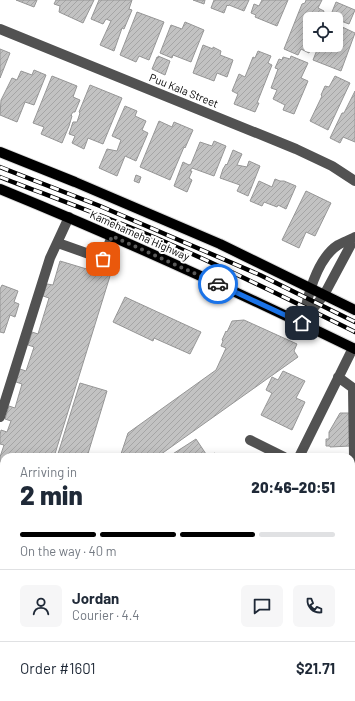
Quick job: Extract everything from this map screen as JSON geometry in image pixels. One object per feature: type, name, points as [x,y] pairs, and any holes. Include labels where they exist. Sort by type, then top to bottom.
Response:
[{"type":"main road","name":"Kamehameha Highway","points":[[0,152],[75,182],[220,244],[355,310]]},
{"type":"main road","name":"Kamehameha Highway","points":[[0,189],[112,236],[354,348]]},
{"type":"street","name":"Puu Kala Street","points":[[0,29],[296,149],[332,166],[355,181]]},
{"type":"street","points":[[0,417],[50,258],[69,217]]},
{"type":"street","points":[[58,243],[103,259],[112,236]]},
{"type":"street","points":[[302,323],[310,288],[328,255],[337,245],[355,237]]},
{"type":"street","points":[[302,323],[324,295],[355,237]]},
{"type":"street","points":[[301,453],[338,377],[354,348]]},
{"type":"street","points":[[338,377],[353,388],[354,453]]},
{"type":"street","points":[[250,440],[276,453]]},
{"type":"building","points":[[16,0],[37,0],[34,7]]},
{"type":"building","points":[[56,0],[94,0],[83,23],[59,12],[60,6],[54,4]]},
{"type":"building","points":[[99,0],[132,0],[129,9],[132,10],[124,29],[122,28],[114,51],[100,45],[111,21],[106,19],[103,24],[91,19]]},
{"type":"building","points":[[193,0],[205,0],[204,4]]},
{"type":"building","points":[[214,0],[249,0],[244,11],[227,5],[224,13],[211,8]]},
{"type":"building","points":[[262,0],[288,0],[277,26],[255,17],[256,15],[251,13],[254,4],[259,6]]},
{"type":"building","points":[[306,0],[322,0],[318,8],[324,11],[303,12],[303,50],[301,49],[298,55],[284,49],[302,4],[305,3]]},
{"type":"building","points":[[336,2],[355,10],[349,24],[343,22],[343,12],[332,12]]},
{"type":"building","points":[[137,12],[164,22],[149,60],[139,56],[136,62],[120,55]]},
{"type":"building","points":[[185,22],[204,30],[191,62],[173,55],[172,58],[160,53],[171,25],[182,29]]},
{"type":"building","points":[[343,27],[355,33],[341,71],[313,60],[316,52],[343,52]]},
{"type":"building","points":[[203,45],[213,49],[213,47],[221,51],[220,55],[233,60],[227,77],[217,73],[214,81],[193,73]]},
{"type":"building","points":[[0,49],[10,53],[0,78]]},
{"type":"building","points":[[258,51],[271,56],[268,63],[272,65],[255,112],[234,104],[238,94],[232,91],[239,74],[245,77],[253,57],[255,58]]},
{"type":"building","points":[[158,56],[170,61],[165,75],[152,69]]},
{"type":"building","points":[[291,56],[308,63],[301,78],[308,81],[294,114],[283,110],[285,105],[273,99],[277,90],[271,88],[278,69],[275,68],[279,59],[282,60],[283,57],[290,59]]},
{"type":"building","points":[[34,70],[46,75],[34,105],[25,102],[17,122],[0,115],[1,100],[12,78],[17,80],[21,71],[32,75]]},
{"type":"building","points":[[52,76],[77,86],[73,97],[80,100],[75,112],[71,115],[69,126],[62,143],[41,134],[44,127],[33,123]]},
{"type":"building","points":[[335,76],[350,83],[328,130],[310,121],[325,86],[329,87]]},
{"type":"building","points":[[90,85],[122,98],[103,144],[88,138],[84,149],[72,143],[75,136],[69,134],[73,122],[77,122],[79,112]]},
{"type":"building","points":[[355,91],[355,142],[343,137],[340,143],[330,138]]},
{"type":"building","points":[[125,106],[137,111],[135,116],[146,121],[142,130],[148,133],[136,161],[125,156],[117,176],[99,168],[107,149],[117,151],[121,140],[112,136]]},
{"type":"building","points":[[159,121],[172,127],[174,122],[193,130],[170,180],[140,167]]},
{"type":"building","points":[[214,141],[226,146],[214,176],[192,168],[189,178],[192,180],[187,192],[174,186],[183,162],[189,165],[191,164],[200,142],[212,146]]},
{"type":"building","points":[[233,150],[242,154],[237,165],[247,167],[249,161],[260,166],[248,196],[237,191],[240,185],[220,178]]},
{"type":"building","points":[[136,175],[141,177],[139,183],[134,181]]},
{"type":"building","points":[[275,179],[296,186],[286,209],[278,205],[277,207],[264,202],[262,206],[250,201],[259,181],[272,187]]},
{"type":"building","points":[[306,191],[331,203],[315,236],[306,232],[299,248],[282,240]]},
{"type":"building","points":[[60,261],[110,276],[55,453],[1,453],[4,445],[0,444],[1,430],[7,432],[11,421],[5,419],[9,406],[15,408],[22,384],[16,382],[20,369],[26,371],[34,347],[28,345],[32,332],[38,334],[49,298],[43,296],[47,284],[53,285]]},
{"type":"building","points":[[2,285],[18,291],[14,302],[19,304],[15,317],[10,315],[4,333],[0,332],[0,289]]},
{"type":"building","points":[[125,297],[201,332],[190,354],[154,338],[153,341],[113,322]]},
{"type":"building","points":[[244,320],[297,344],[294,351],[298,357],[163,453],[121,453],[128,433],[216,370],[226,348],[221,346],[222,340],[232,321]]},
{"type":"building","points":[[283,371],[305,381],[296,398],[305,402],[292,430],[261,415],[272,393],[266,390],[272,377],[278,380]]},
{"type":"building","points":[[80,383],[107,391],[88,453],[58,453]]},
{"type":"building","points":[[340,413],[350,413],[350,446],[326,446],[326,439],[329,439],[329,432]]},
{"type":"building","points":[[196,439],[205,453],[174,453]]},
{"type":"railway","points":[[0,167],[100,206],[260,275],[355,322]]},
{"type":"railway","points":[[0,177],[108,218],[172,245],[241,276],[355,332]]},
{"type":"way so far","points":[[103,259],[112,236],[218,284]]},
{"type":"route","points":[[218,284],[302,323]]}]
